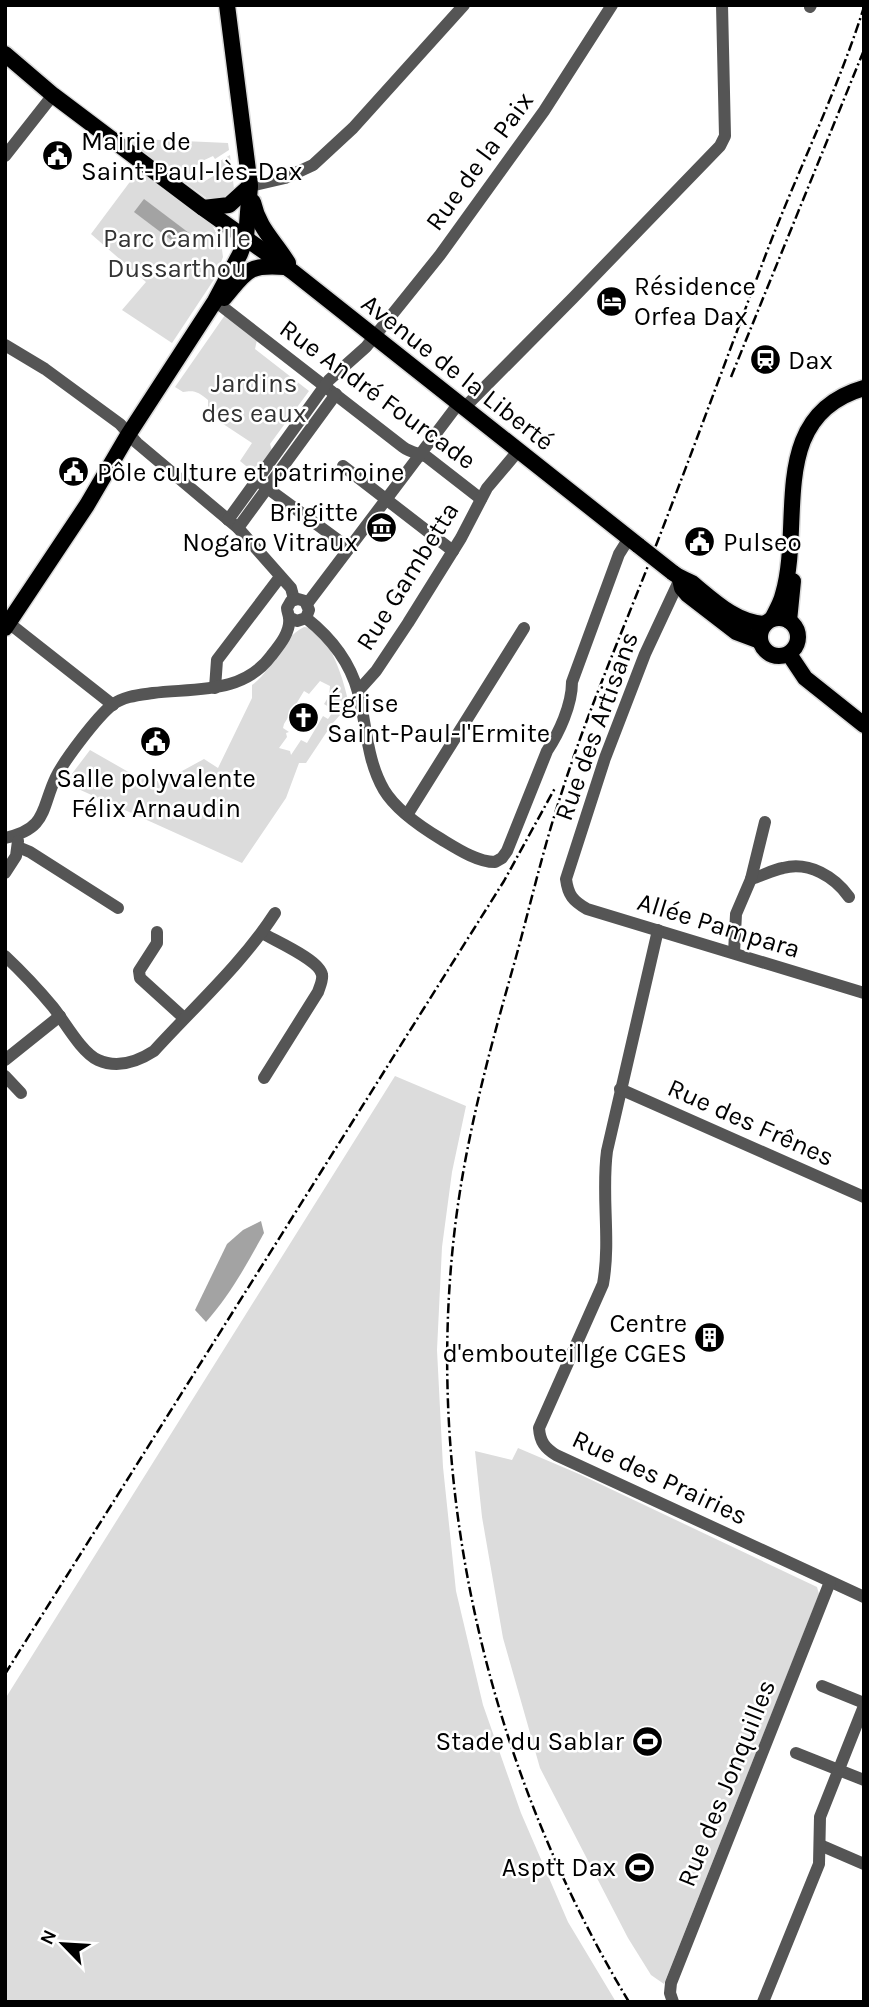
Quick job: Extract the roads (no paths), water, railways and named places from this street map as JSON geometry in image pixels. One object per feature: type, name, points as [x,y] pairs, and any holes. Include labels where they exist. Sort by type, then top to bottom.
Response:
[{"type":"main road","points":[[227,5],[250,186],[257,219],[289,269]]},
{"type":"main road","name":"Avenue de la Liberté","points":[[5,54],[53,94],[203,208],[289,269],[680,579]]},
{"type":"main road","points":[[203,208],[229,205],[250,186]]},
{"type":"main road","points":[[6,621],[103,466],[120,448],[215,304],[246,238],[250,186]]},
{"type":"main road","points":[[215,304],[253,267],[289,269]]},
{"type":"main road","points":[[775,621],[787,576],[793,477],[799,449],[821,414],[842,397],[864,388]]},
{"type":"main road","points":[[760,641],[736,632],[705,608],[682,589],[680,579],[692,583],[735,616],[748,622],[775,621],[795,627],[798,639],[789,654],[771,655],[766,652],[760,635],[775,621],[792,604],[799,483],[803,464],[812,441],[830,417],[846,404],[864,396]]},
{"type":"main road","points":[[789,654],[805,678],[864,725]]},
{"type":"street","points":[[250,186],[285,178],[313,165],[353,128],[464,5]]},
{"type":"street","name":"Rue de la Paix","points":[[233,524],[331,390],[329,380],[360,354],[440,254],[544,111],[612,5]]},
{"type":"street","points":[[307,604],[385,500],[462,405],[583,289],[720,146],[725,136],[722,5]]},
{"type":"street","points":[[5,156],[53,94]]},
{"type":"street","name":"Rue André Fourcade","points":[[215,304],[403,447],[413,454],[421,454],[481,499]]},
{"type":"street","points":[[5,345],[45,369],[129,433],[145,450],[233,524],[290,588],[294,599]]},
{"type":"street","name":"Rue Gambetta","points":[[358,691],[376,671],[397,640],[453,551],[487,488],[519,450]]},
{"type":"street","points":[[343,466],[453,551]]},
{"type":"street","points":[[262,484],[349,548]]},
{"type":"street","points":[[306,618],[332,643],[351,672],[358,691],[374,767],[389,797],[407,815],[449,844],[488,862],[502,859],[547,751],[555,739],[572,693],[572,682],[619,554],[634,542]]},
{"type":"street","points":[[215,688],[215,668],[223,650],[281,577]]},
{"type":"street","name":"Rue des Artisans","points":[[567,892],[566,879],[605,758],[645,654],[680,579]]},
{"type":"street","points":[[294,599],[302,599],[307,604],[309,610],[306,618]]},
{"type":"street","points":[[13,840],[32,828],[49,800],[63,764],[113,705],[136,695],[215,688],[239,682],[263,666],[285,636],[289,617],[287,608],[294,599]]},
{"type":"street","points":[[289,617],[297,621],[306,618]]},
{"type":"street","points":[[6,621],[113,705]]},
{"type":"street","points":[[407,815],[524,628]]},
{"type":"street","points":[[734,953],[736,914],[751,878],[765,822]]},
{"type":"street","points":[[5,873],[16,856],[13,840]]},
{"type":"street","points":[[13,840],[118,908]]},
{"type":"street","points":[[751,878],[781,868],[805,868],[830,877],[849,897]]},
{"type":"street","name":"Allée Pampara","points":[[567,892],[572,900],[587,909],[864,993]]},
{"type":"street","points":[[5,956],[60,1016],[88,1052],[99,1060],[119,1065],[139,1061],[154,1051],[262,933],[275,913]]},
{"type":"street","name":"Rue des Prairies","points":[[658,930],[620,1089],[604,1174],[607,1227],[603,1284],[540,1428],[540,1438],[546,1449],[556,1455],[864,1597]]},
{"type":"street","points":[[157,932],[157,943],[139,971],[140,978],[184,1018]]},
{"type":"street","points":[[262,933],[312,961],[323,977],[318,992],[264,1078]]},
{"type":"street","points":[[5,1059],[60,1016]]},
{"type":"street","points":[[5,1076],[21,1093]]},
{"type":"street","name":"Rue des Frênes","points":[[620,1089],[864,1197]]},
{"type":"street","name":"Rue des Jonquilles","points":[[673,2002],[671,1983],[830,1582]]},
{"type":"street","points":[[763,2002],[818,1864],[820,1817],[864,1704],[822,1686]]},
{"type":"street","points":[[796,1752],[864,1780]]},
{"type":"street","points":[[820,1845],[864,1864]]},
{"type":"railway","points":[[629,2002],[582,1916],[541,1826],[507,1733],[480,1637],[461,1540],[450,1442],[447,1343],[457,1208],[470,1135],[487,1064],[547,842],[569,772],[775,230],[841,72],[864,7]]},
{"type":"railway","points":[[731,377],[864,50]]},
{"type":"railway","points":[[5,1674],[504,881],[555,788]]},
{"type":"place","name":"Mairie de Saint-Paul-lès-Dax","points":[[58,156]]},
{"type":"place","name":"Résidence Orfea Dax","points":[[611,301]]},
{"type":"place","name":"Dax","points":[[765,360]]},
{"type":"place","name":"Pôle culture et patrimoine","points":[[74,472]]},
{"type":"place","name":"Brigitte Nogaro Vitraux","points":[[381,527]]},
{"type":"place","name":"Pulseo","points":[[700,542]]},
{"type":"place","name":"Église Saint-Paul-l'Ermite","points":[[304,718]]},
{"type":"place","name":"Salle polyvalente Félix Arnaudin","points":[[156,742]]},
{"type":"place","name":"Centre d'embouteillge CGES","points":[[710,1338]]},
{"type":"place","name":"Stade du Sablar","points":[[647,1741]]},
{"type":"place","name":"Asptt Dax","points":[[639,1867]]},
{"type":"park label","name":"Parc Camille Dussarthou","points":[[177,253]]},
{"type":"park label","name":"Jardins des eaux","points":[[254,398]]}]
